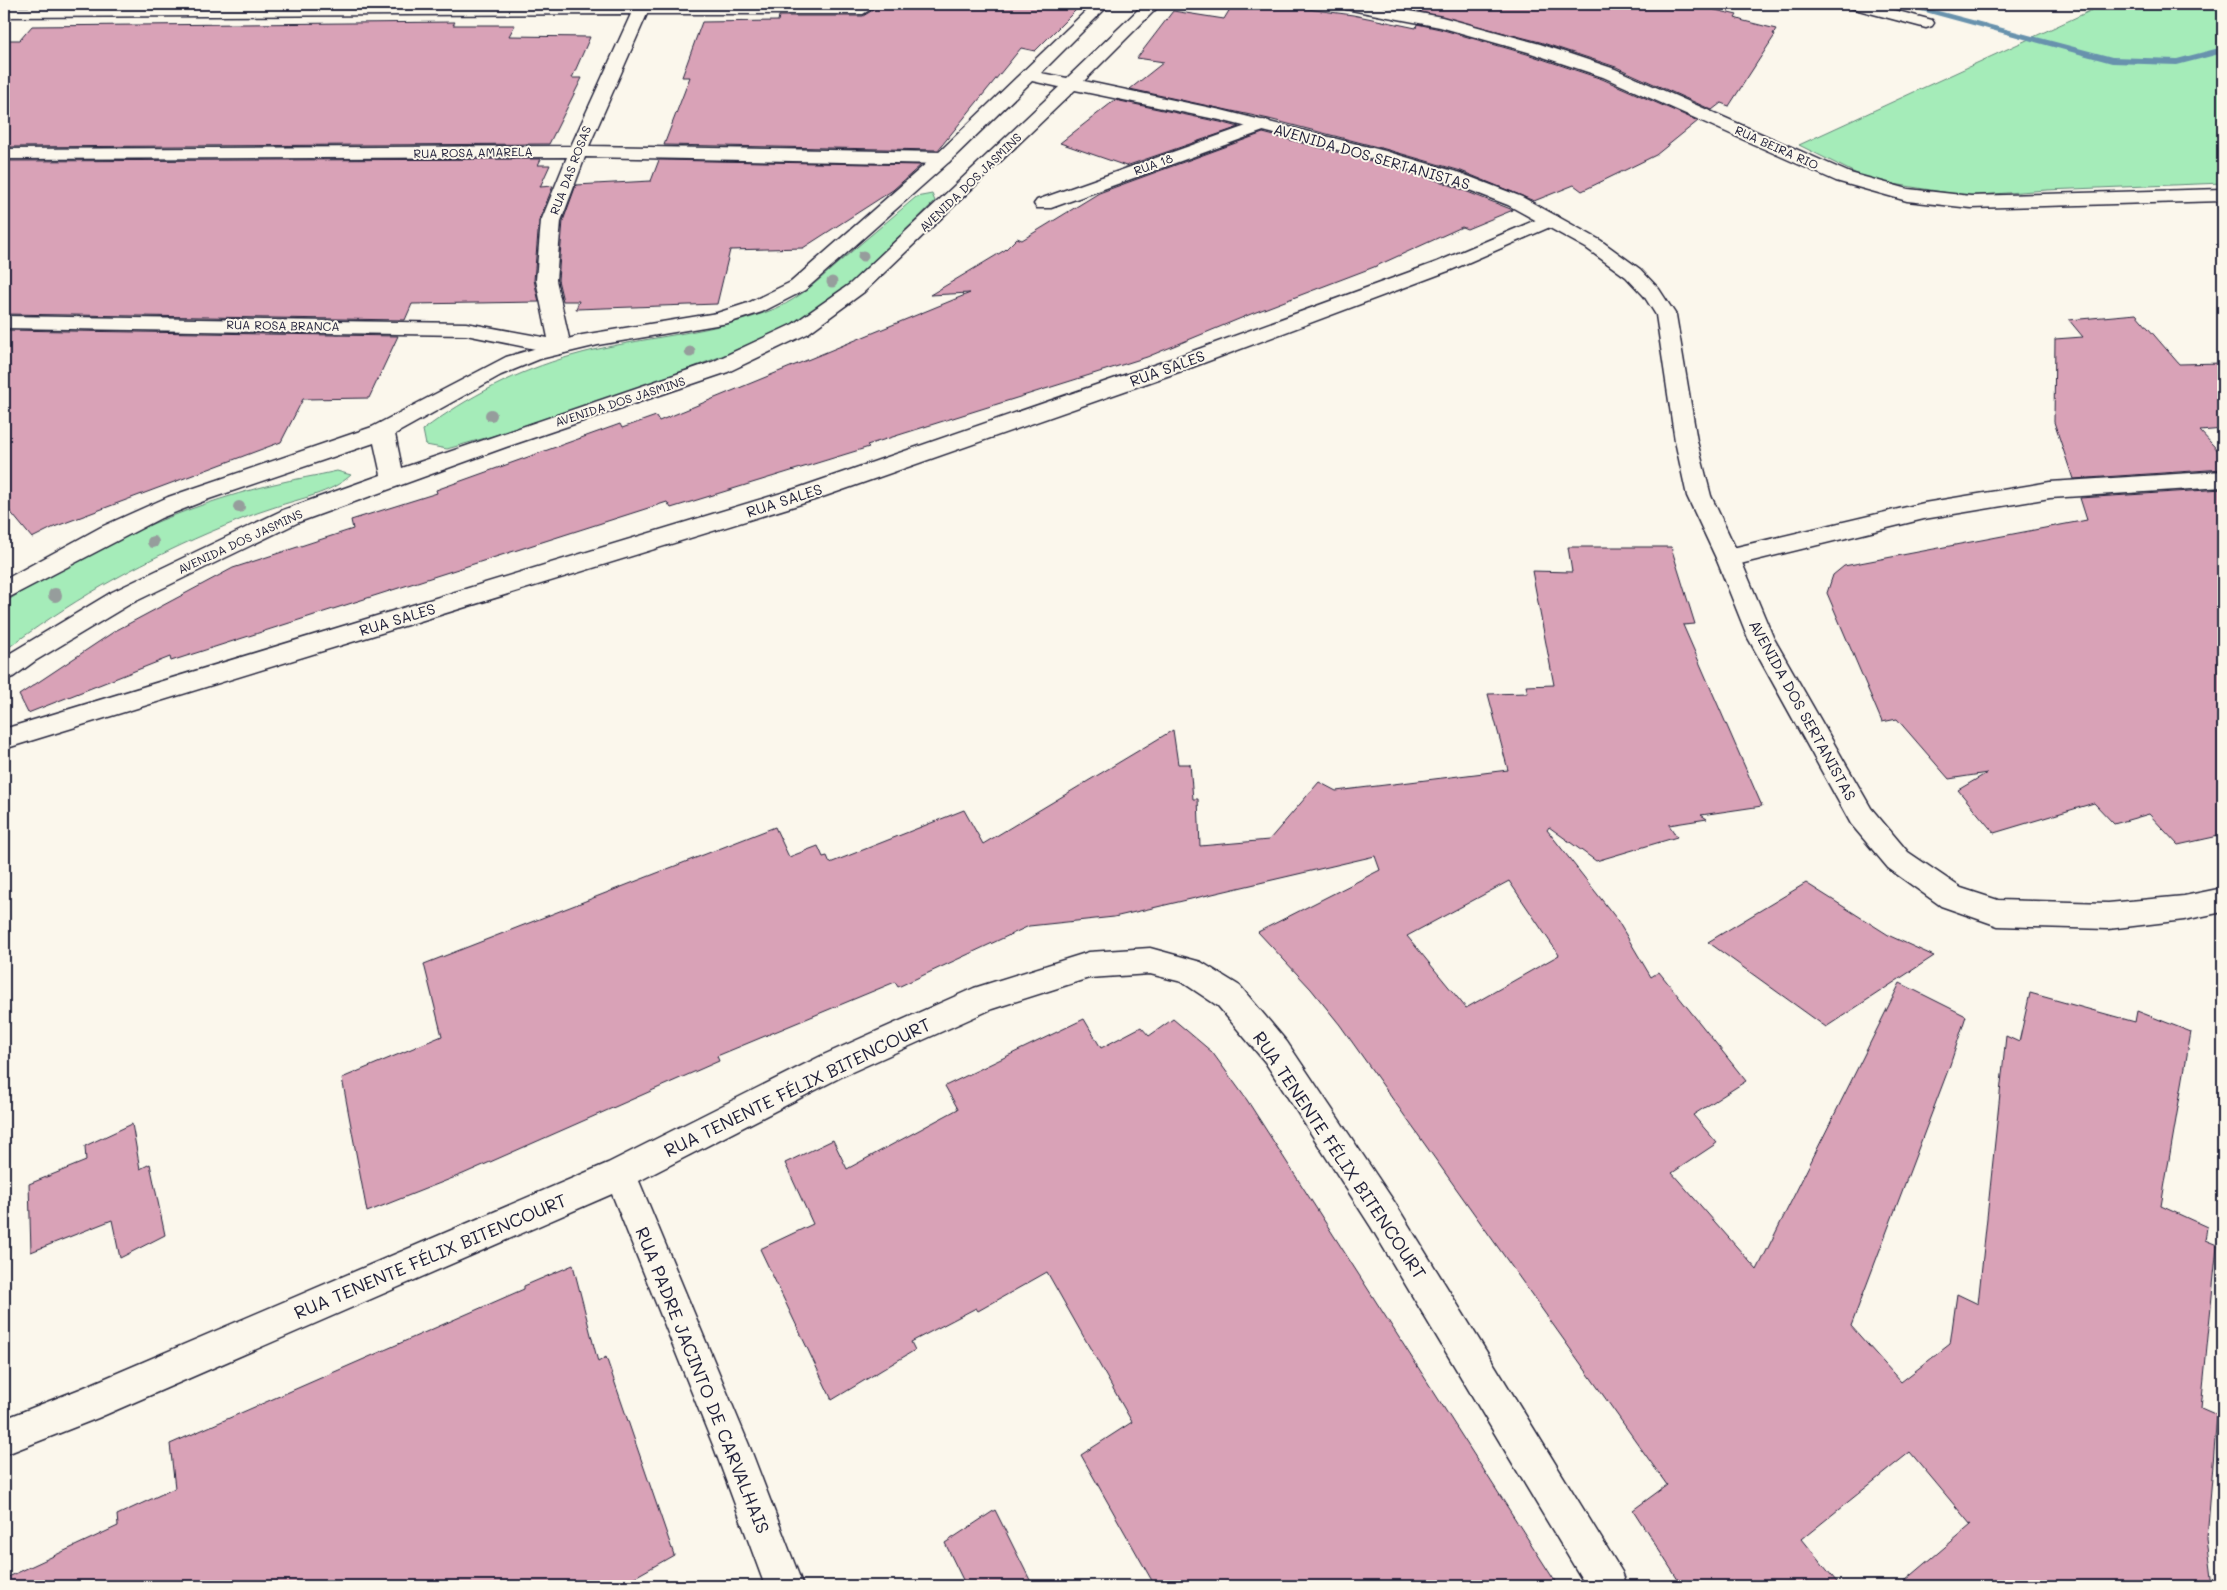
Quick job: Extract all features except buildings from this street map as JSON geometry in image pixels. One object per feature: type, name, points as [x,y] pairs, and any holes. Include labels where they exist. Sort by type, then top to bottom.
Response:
[{"type":"street","points":[[4,591],[103,534],[177,503],[282,466],[332,451],[382,431],[493,372],[531,355],[560,347],[707,322],[740,313],[771,301],[798,286],[943,158],[1102,4]]},
{"type":"street","name":"AVENIDA DOS JASMINS","points":[[4,670],[26,654],[121,598],[291,516],[720,367],[800,329],[857,288],[1072,84],[1153,4]]},
{"type":"street","name":"RUA BEIRA RIO","points":[[1346,4],[1442,22],[1534,48],[1609,73],[1843,177],[1906,195],[1971,202],[2223,195]]},
{"type":"street","points":[[1853,4],[1926,23]]},
{"type":"street","points":[[4,12],[216,13],[643,6],[863,9]]},
{"type":"street","name":"RUA DAS ROSAS","points":[[560,347],[546,280],[551,221],[577,152],[643,6]]},
{"type":"street","name":"AVENIDA DOS SERTANISTAS","points":[[1028,75],[1263,125],[1453,177],[1515,201],[1593,244],[1632,273],[1652,293],[1666,314],[1686,441],[1698,496],[1728,558],[1761,638],[1861,816],[1898,860],[1951,896],[1998,913],[2108,916],[2184,908],[2223,900]]},
{"type":"street","name":"RUA 18","points":[[1044,204],[1263,125]]},
{"type":"street","name":"RUA ROSA AMARELA","points":[[4,154],[577,152],[943,158]]},
{"type":"street","name":"RUA SALES","points":[[4,739],[806,494],[1182,363],[1444,266],[1550,220]]},
{"type":"street","name":"RUA ROSA BRANCA","points":[[4,322],[466,329],[560,347]]},
{"type":"street","points":[[382,431],[393,479]]},
{"type":"street","points":[[1728,558],[1924,511],[2050,490],[2223,478]]},
{"type":"street","name":"RUA TENENTE FÉLIX BITENCOURT","points":[[4,1437],[94,1401],[620,1174],[832,1066],[985,998],[1089,965],[1150,961],[1190,971],[1229,996],[1276,1052],[1383,1214],[1608,1586]]},
{"type":"street","name":"RUA PADRE JACINTO DE CARVALHAIS","points":[[620,1174],[731,1445],[784,1586]]},
{"type":"green space","points":[[2105,4],[2223,4],[2223,183],[2047,190],[1967,196],[1869,180],[1799,145]]},
{"type":"green space","points":[[932,194],[935,201],[851,284],[799,321],[722,356],[657,381],[499,434],[447,449],[426,445],[423,430],[475,396],[532,369],[597,349],[701,330],[752,317],[777,308],[802,294],[916,197]]},
{"type":"green space","points":[[337,471],[351,475],[325,491],[249,516],[154,558],[77,601],[4,651],[4,603],[67,565],[134,532],[203,505],[274,484]]},
{"type":"waterway","points":[[1901,4],[2112,60],[2177,62],[2223,50]]}]
